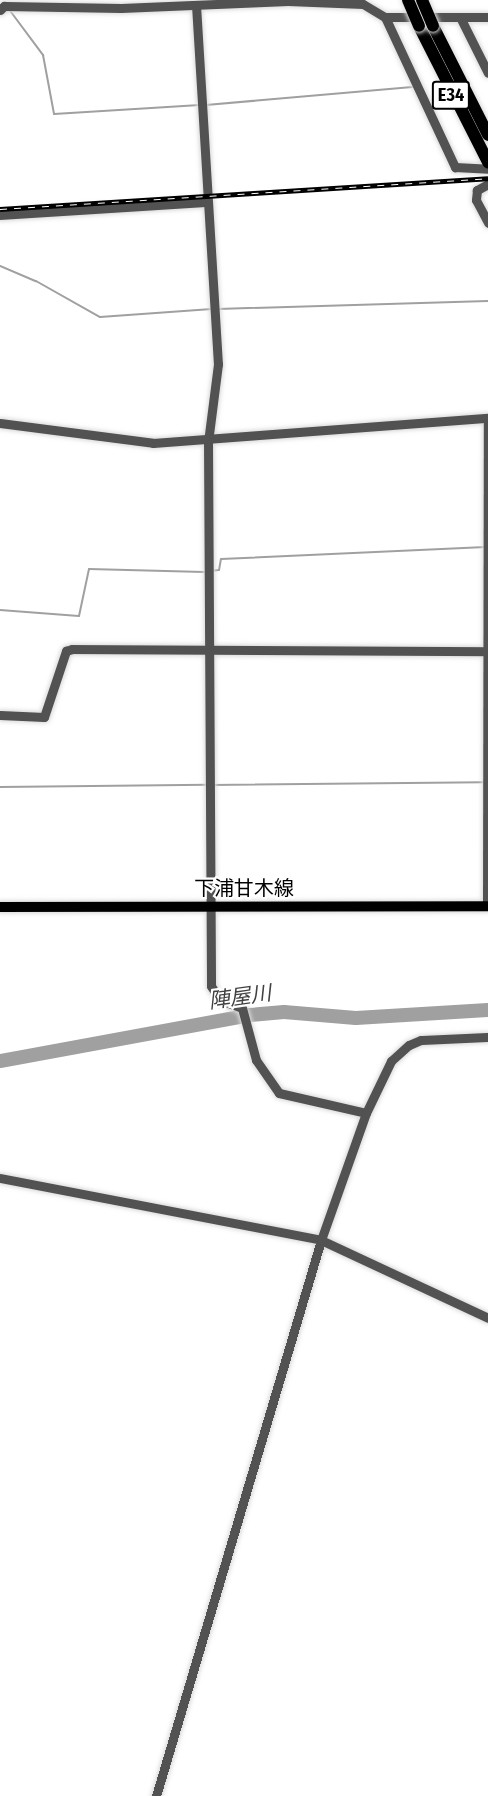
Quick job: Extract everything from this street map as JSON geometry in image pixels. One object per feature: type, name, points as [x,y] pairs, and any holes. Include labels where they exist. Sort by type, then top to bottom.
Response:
[{"type":"highway","name":"E34","points":[[408,0],[488,162]]},
{"type":"highway","name":"E34","points":[[422,0],[488,135]]},
{"type":"main road","name":"下浦甘木線","points":[[0,907],[488,906]]},
{"type":"street","points":[[196,4],[205,202],[218,364],[208,442],[208,905],[212,991],[220,1000],[242,1008],[256,1060],[285,1097],[366,1113]]},
{"type":"street","points":[[2,5],[363,4],[385,17],[461,19],[488,17]]},
{"type":"street","points":[[385,17],[455,167],[488,169]]},
{"type":"street","points":[[461,19],[488,73]]},
{"type":"street","points":[[488,184],[477,190],[476,200],[488,223]]},
{"type":"street","points":[[0,215],[205,202]]},
{"type":"street","points":[[0,423],[153,443],[208,442],[488,418],[488,906]]},
{"type":"street","points":[[0,714],[44,717],[66,651],[488,651]]},
{"type":"street","points":[[156,1796],[321,1240],[366,1113],[391,1061],[409,1045],[421,1040],[488,1037]]},
{"type":"street","points":[[0,1178],[321,1240],[488,1318]]},
{"type":"waterway","points":[[11,12],[43,55],[54,114],[200,105]]},
{"type":"waterway","points":[[206,105],[412,87]]},
{"type":"waterway","points":[[0,266],[36,281],[100,317],[212,309]]},
{"type":"waterway","points":[[218,309],[488,301]]},
{"type":"waterway","points":[[210,571],[219,570],[221,559],[486,547]]},
{"type":"waterway","points":[[0,610],[79,616],[89,569],[204,572]]},
{"type":"waterway","points":[[213,785],[483,782]]},
{"type":"waterway","points":[[0,787],[207,785]]},
{"type":"waterway","name":"陣屋川","points":[[0,1061],[250,1015],[284,1012],[356,1018],[488,1010]]},
{"type":"railway","points":[[0,209],[488,178]]}]
